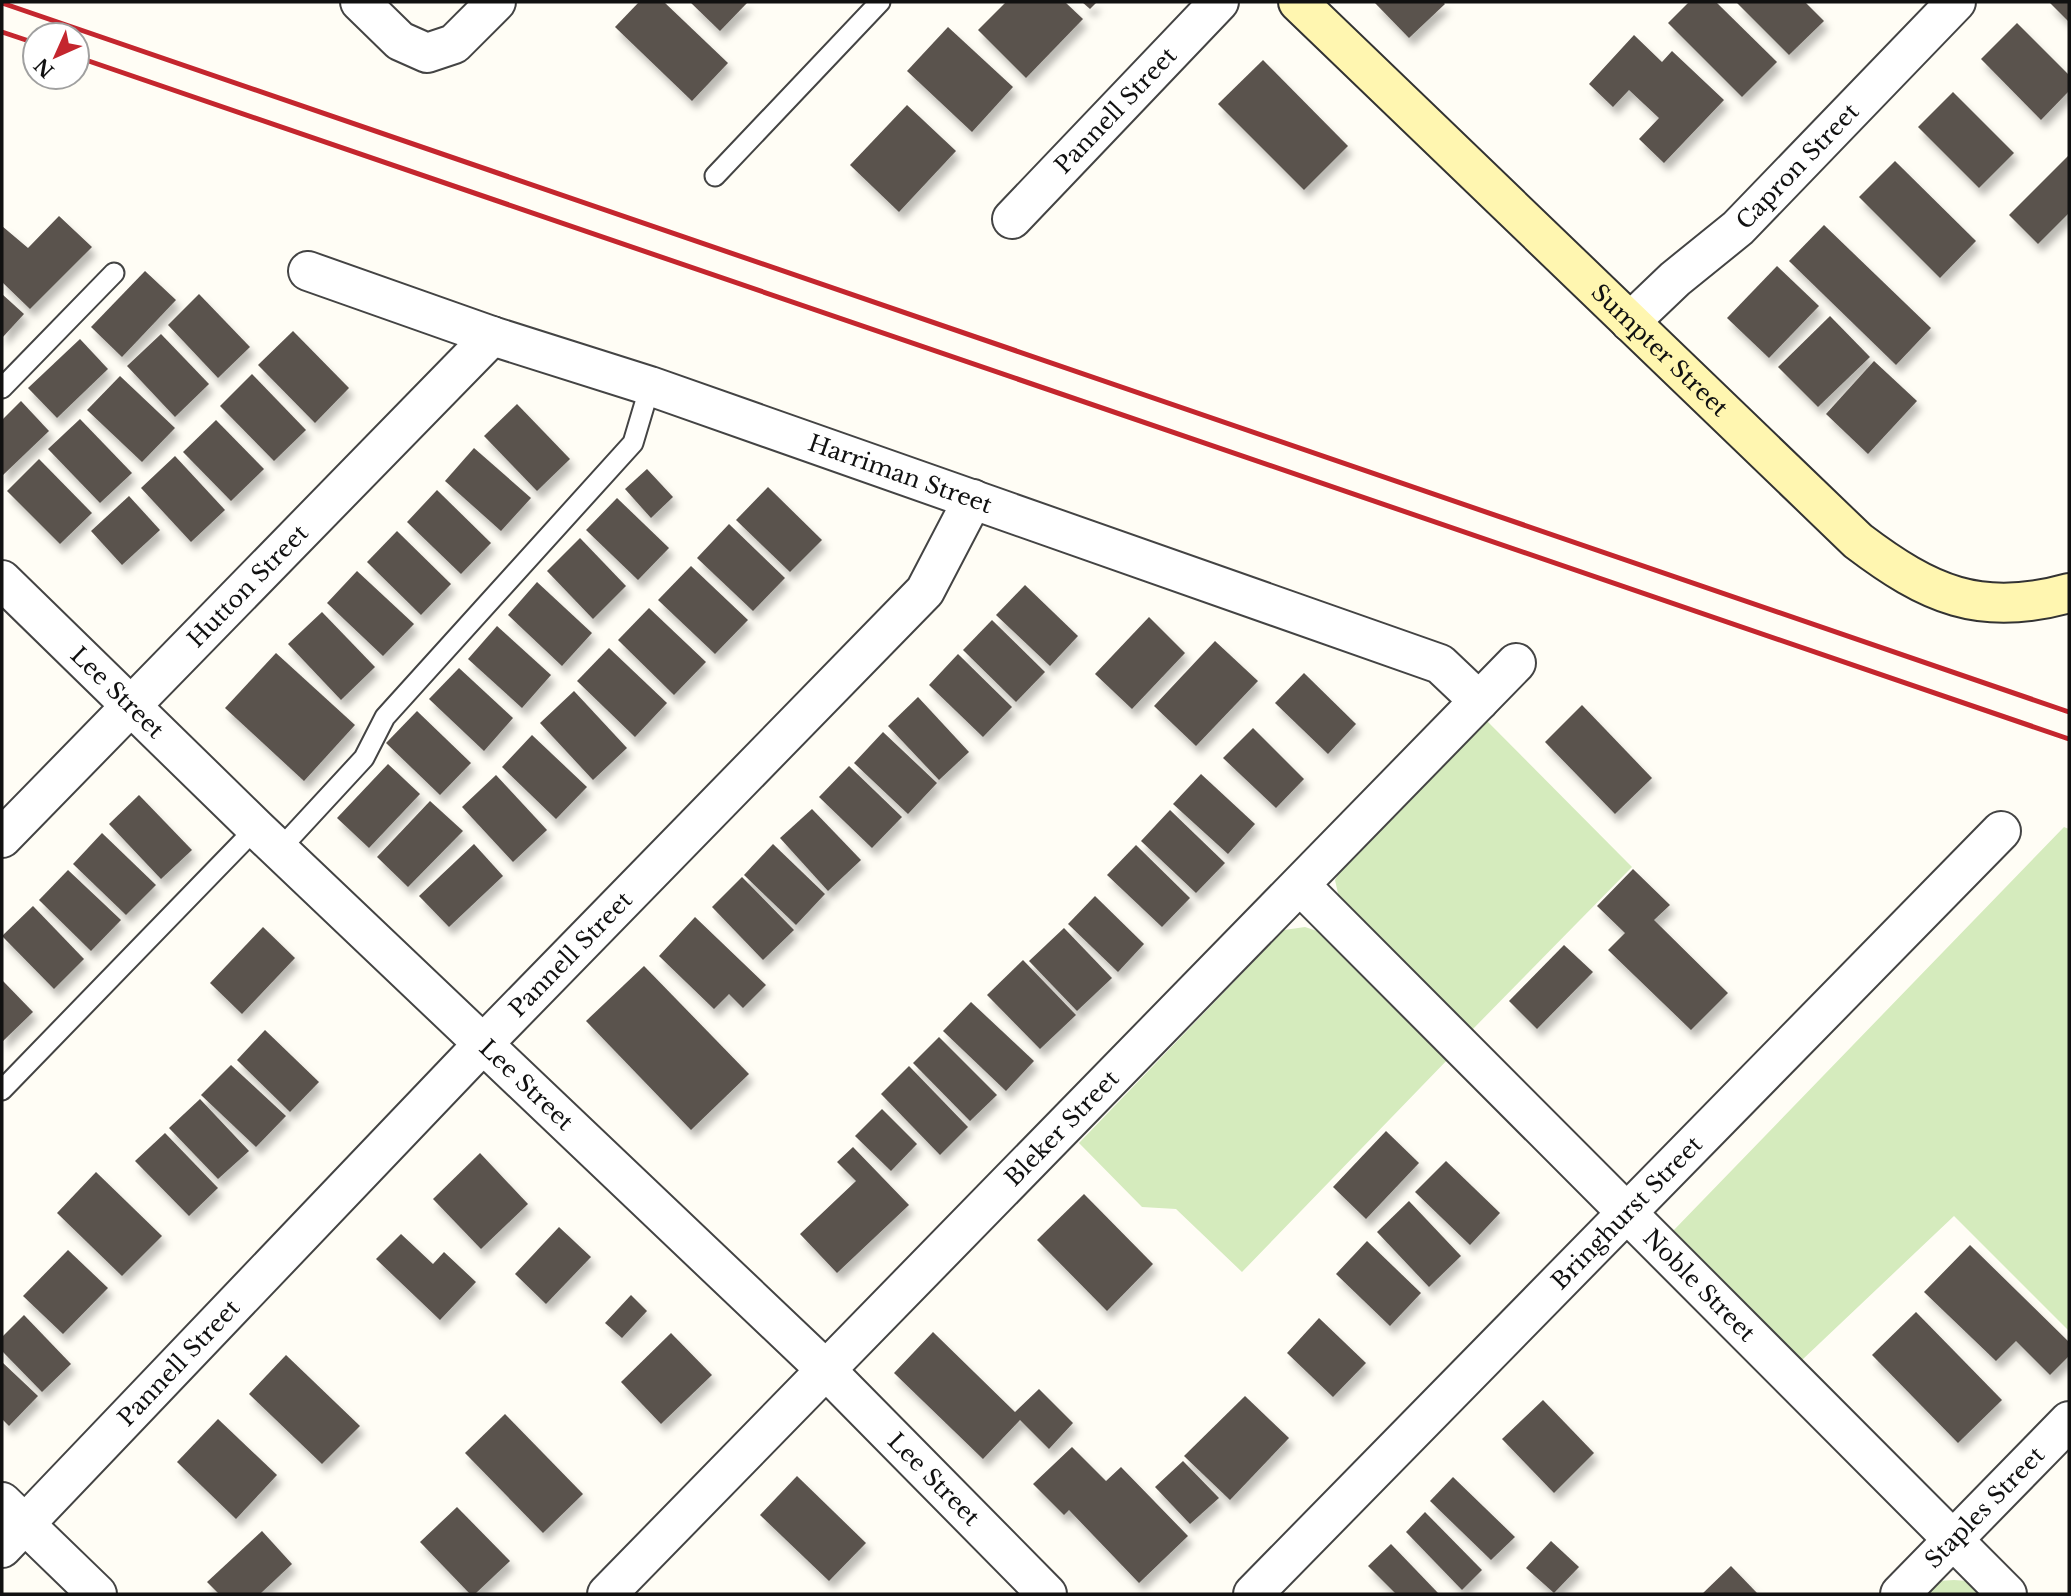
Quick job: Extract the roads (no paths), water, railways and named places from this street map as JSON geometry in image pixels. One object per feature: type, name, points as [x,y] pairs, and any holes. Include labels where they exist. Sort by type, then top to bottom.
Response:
[{"type":"street","points":[[360,2],[400,41],[427,53],[454,44],[496,2]]},
{"type":"street","name":"Pannell Street","points":[[1012,219],[1219,2]]},
{"type":"street","name":"Sumpter Street","points":[[1298,2],[1858,541],[1902,575],[1948,594],[1988,602],[2018,603],[2069,593]]},
{"type":"street","name":"Capron Street","points":[[1630,322],[1675,279],[1738,229],[1956,2]]},
{"type":"street","name":"Harriman Street","points":[[308,271],[492,336],[650,386],[1440,664],[1479,701]]},
{"type":"street","name":"Hutton Street","points":[[2,838],[132,708],[492,336]]},
{"type":"street","name":"Pannell Street","points":[[10,1525],[925,591],[973,499]]},
{"type":"street","name":"Lee Street","points":[[2,580],[268,839],[826,1370],[1047,1594]]},
{"type":"street","name":"Bleker Street","points":[[607,1594],[1516,663]]},
{"type":"street","name":"Bringhurst Street","points":[[1252,1594],[2001,831]]},
{"type":"street","name":"Noble Street","points":[[1301,886],[2007,1594]]},
{"type":"street","name":"Staples Street","points":[[1900,1594],[2069,1421]]},
{"type":"street","points":[[10,1525],[97,1594]]},
{"type":"lane","points":[[715,176],[880,2]]},
{"type":"lane","points":[[2,388],[114,273]]},
{"type":"lane","points":[[2,1090],[268,839],[364,758],[385,717],[633,443],[650,386]]},
{"type":"railway","points":[[2,3],[2069,712]]},
{"type":"railway","points":[[2,32],[21,38]]},
{"type":"railway","points":[[91,62],[2069,739]]}]
